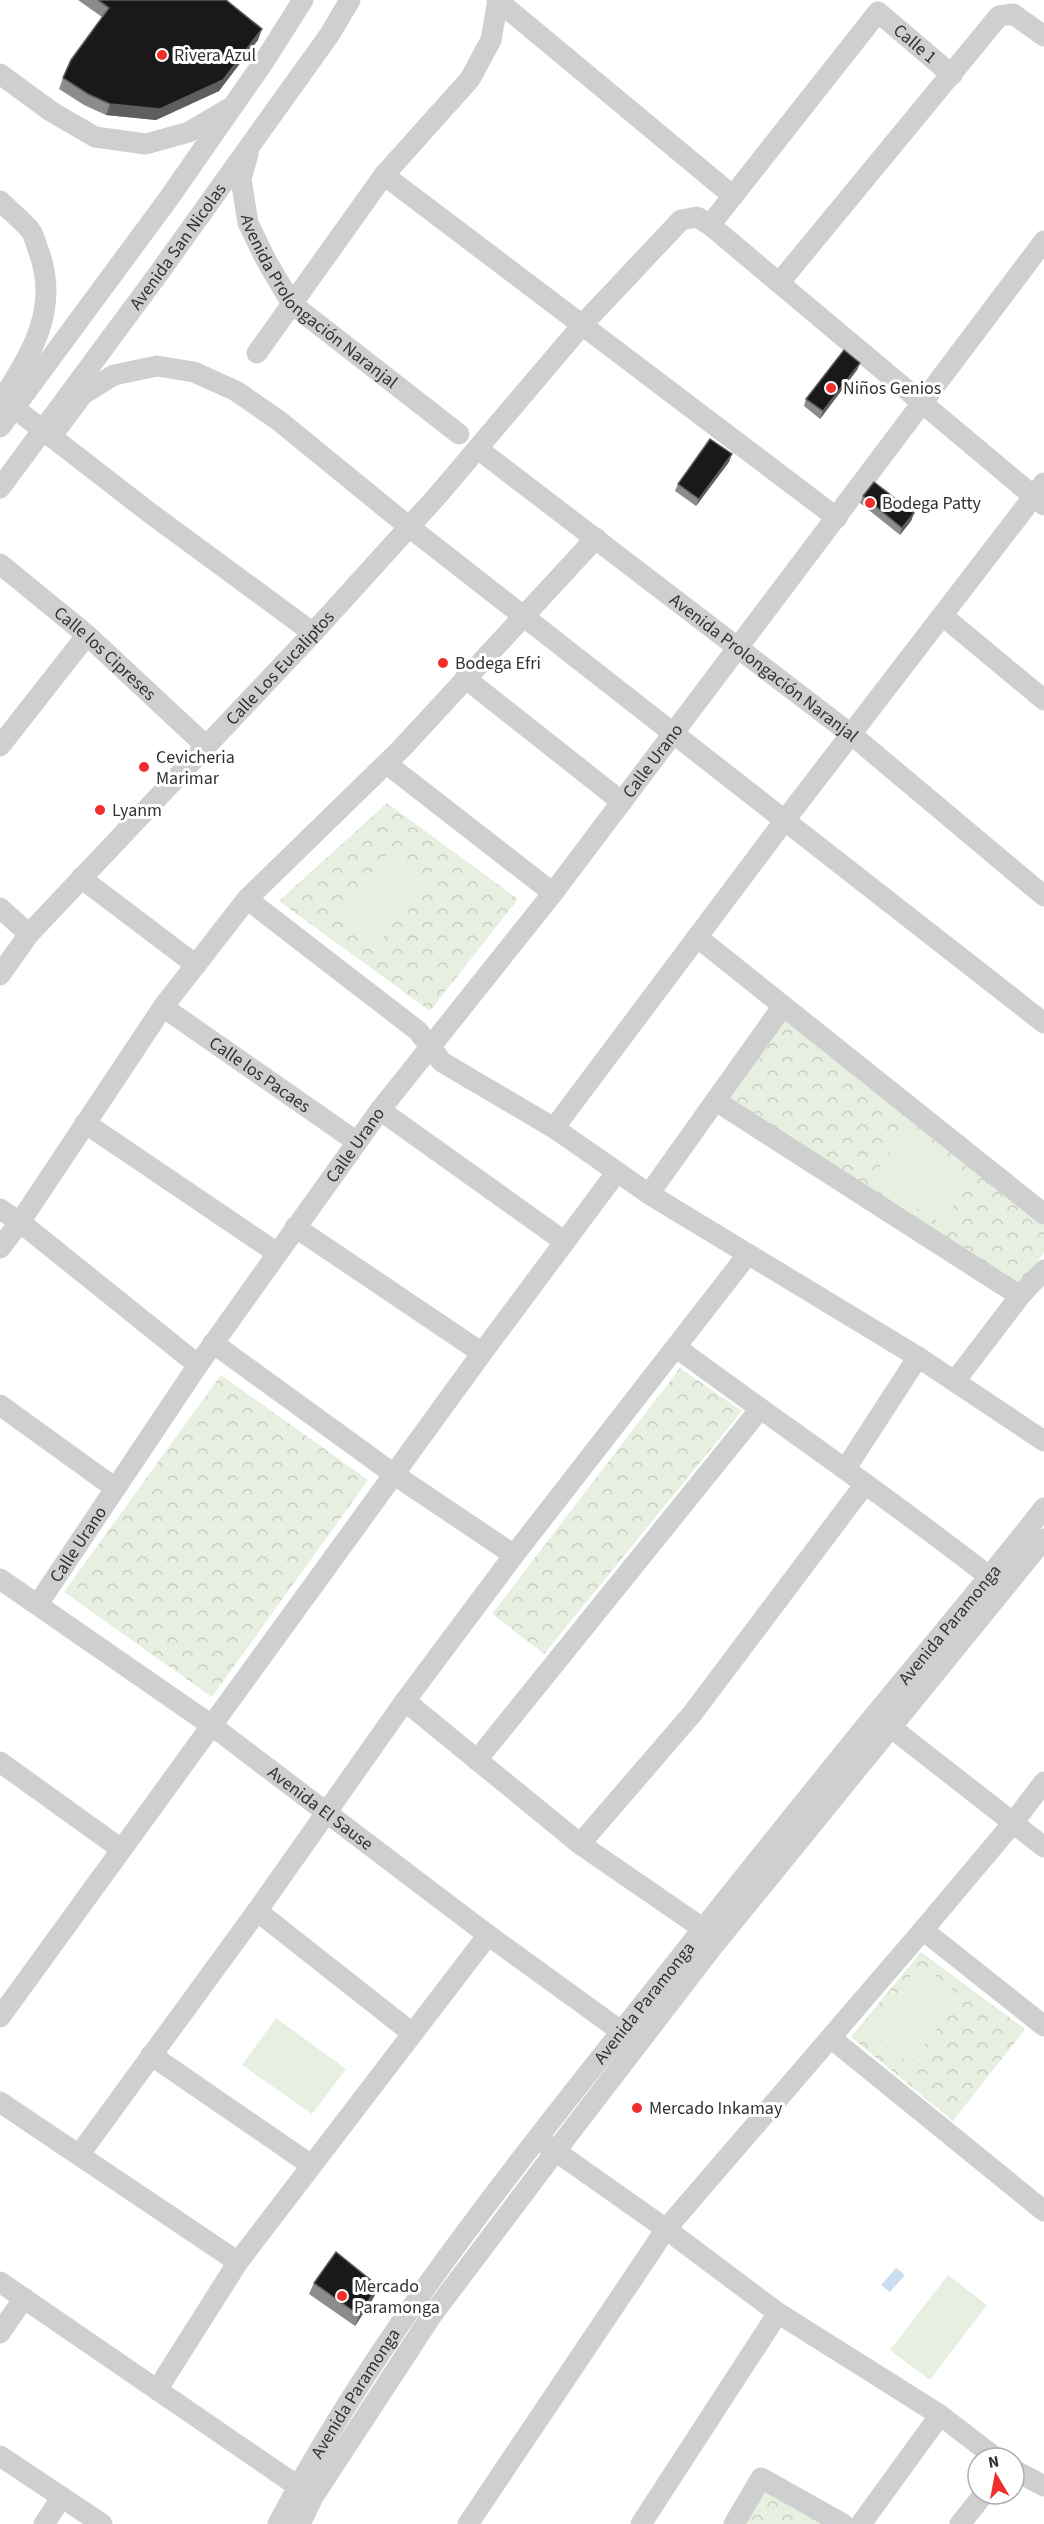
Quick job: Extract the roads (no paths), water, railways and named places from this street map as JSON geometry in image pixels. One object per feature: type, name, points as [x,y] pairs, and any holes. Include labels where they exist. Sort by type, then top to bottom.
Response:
[{"type":"street","name":"Avenida San Nicolas","points":[[0,427],[6,401],[234,106],[303,0]]},
{"type":"street","name":"Avenida San Nicolas","points":[[0,488],[47,434],[330,34],[350,0]]},
{"type":"street","points":[[256,353],[384,176],[470,79],[491,40],[497,0]]},
{"type":"street","points":[[497,0],[733,196],[710,225],[923,404],[1041,495],[943,616],[784,820],[554,1128]]},
{"type":"street","name":"Calle 1","points":[[733,196],[878,12],[952,75]]},
{"type":"street","points":[[779,283],[999,16],[1012,14],[1044,36]]},
{"type":"street","points":[[0,74],[52,111],[95,137],[146,144],[189,132],[234,106]]},
{"type":"street","name":"Avenida Prolongación Naranjal","points":[[255,138],[241,179],[248,223],[267,262],[292,304],[459,434]]},
{"type":"street","points":[[384,176],[837,518]]},
{"type":"street","points":[[0,201],[32,232],[44,265],[46,299],[39,333],[26,364],[6,401],[313,633]]},
{"type":"street","name":"Calle Los Eucaliptos","points":[[0,975],[28,934],[313,633],[438,495],[583,324],[681,220],[697,217],[710,225]]},
{"type":"street","name":"Calle Urano","points":[[38,1604],[213,1343],[380,1110],[553,893],[694,702],[837,518],[1044,241]]},
{"type":"street","points":[[47,434],[83,393],[114,375],[157,366],[194,372],[236,391],[278,420],[408,526],[1044,1023]]},
{"type":"street","name":"Avenida Prolongación Naranjal","points":[[478,449],[852,735],[1044,896]]},
{"type":"street","points":[[0,1248],[20,1222],[163,1007],[247,899],[387,764],[596,538]]},
{"type":"street","name":"Calle los Cipreses","points":[[0,564],[87,635],[206,746]]},
{"type":"street","points":[[943,616],[1044,700]]},
{"type":"street","points":[[0,746],[87,635]]},
{"type":"street","points":[[465,678],[622,802]]},
{"type":"street","points":[[387,764],[553,893]]},
{"type":"street","points":[[81,878],[196,965]]},
{"type":"street","points":[[247,899],[418,1031],[442,1062],[554,1128],[649,1194],[918,1357],[1044,1441]]},
{"type":"street","points":[[0,908],[28,934]]},
{"type":"street","points":[[697,937],[1044,1214]]},
{"type":"street","points":[[649,1194],[783,1006]]},
{"type":"street","name":"Calle los Pacaes","points":[[163,1007],[357,1142]]},
{"type":"street","points":[[716,1101],[1020,1296]]},
{"type":"street","points":[[380,1110],[565,1242]]},
{"type":"street","points":[[85,1122],[277,1254]]},
{"type":"street","points":[[0,2017],[482,1353],[616,1173]]},
{"type":"street","points":[[0,1209],[20,1222],[198,1365]]},
{"type":"street","points":[[295,1227],[482,1353]]},
{"type":"street","points":[[79,2155],[257,1911],[405,1701],[748,1254]]},
{"type":"street","points":[[955,1381],[1020,1296],[1044,1270]]},
{"type":"street","points":[[213,1343],[395,1475],[514,1556]]},
{"type":"street","points":[[677,1348],[846,1468],[997,1583]]},
{"type":"street","points":[[846,1468],[918,1357]]},
{"type":"street","points":[[0,1405],[115,1488]]},
{"type":"street","points":[[477,1760],[760,1409]]},
{"type":"street","points":[[580,1844],[692,1714],[866,1484]]},
{"type":"street","name":"Avenida Paramonga","points":[[997,1583],[1044,1508]]},
{"type":"street","name":"Avenida Paramonga","points":[[424,2308],[537,2138],[630,2038],[883,1721],[997,1583],[1044,1539]]},
{"type":"street","name":"Avenida El Sause","points":[[0,1579],[212,1725],[488,1935],[630,2038]]},
{"type":"street","points":[[405,1701],[580,1844],[702,1929]]},
{"type":"street","points":[[883,1721],[1044,1847]]},
{"type":"street","name":"Avenida Paramonga","points":[[300,2524],[306,2491],[339,2416],[424,2308],[555,2152],[702,1929],[883,1721]]},
{"type":"street","points":[[0,1762],[121,1849]]},
{"type":"street","points":[[468,2524],[666,2229],[923,1930],[1013,1823],[1044,1782]]},
{"type":"street","points":[[257,1911],[412,2033]]},
{"type":"street","points":[[923,1930],[1044,2026]]},
{"type":"street","points":[[157,2390],[238,2262],[488,1935]]},
{"type":"street","points":[[831,2038],[1044,2211]]},
{"type":"street","points":[[151,2055],[310,2165]]},
{"type":"street","points":[[0,2102],[238,2262]]},
{"type":"street","points":[[537,2138],[666,2229],[778,2313],[940,2415],[980,2446]]},
{"type":"street","points":[[0,2282],[306,2491]]},
{"type":"street","points":[[0,2333],[24,2298]]},
{"type":"street","points":[[641,2524],[778,2313]]},
{"type":"street","points":[[861,2524],[940,2415]]},
{"type":"street","points":[[0,2456],[102,2524]]},
{"type":"street","points":[[1026,2476],[1044,2486]]},
{"type":"street","points":[[734,2524],[761,2478],[843,2524]]},
{"type":"street","name":"Avenida Paramonga","points":[[278,2524],[306,2491]]},
{"type":"street","points":[[44,2524],[62,2497]]},
{"type":"street","points":[[960,2524],[974,2506]]},
{"type":"water","points":[[896,2268],[905,2275],[890,2292],[881,2285]]},
{"type":"place","name":"Rivera Azul","points":[[162,55]]},
{"type":"place","name":"Niños Genios","points":[[831,388]]},
{"type":"place","name":"Bodega Patty","points":[[870,503]]},
{"type":"place","name":"Bodega Efri","points":[[443,663]]},
{"type":"place","name":"Cevicheria Marimar","points":[[144,767]]},
{"type":"place","name":"Lyanm","points":[[100,810]]},
{"type":"place","name":"Mercado Inkamay","points":[[637,2108]]},
{"type":"place","name":"Mercado Paramonga","points":[[342,2296]]}]
